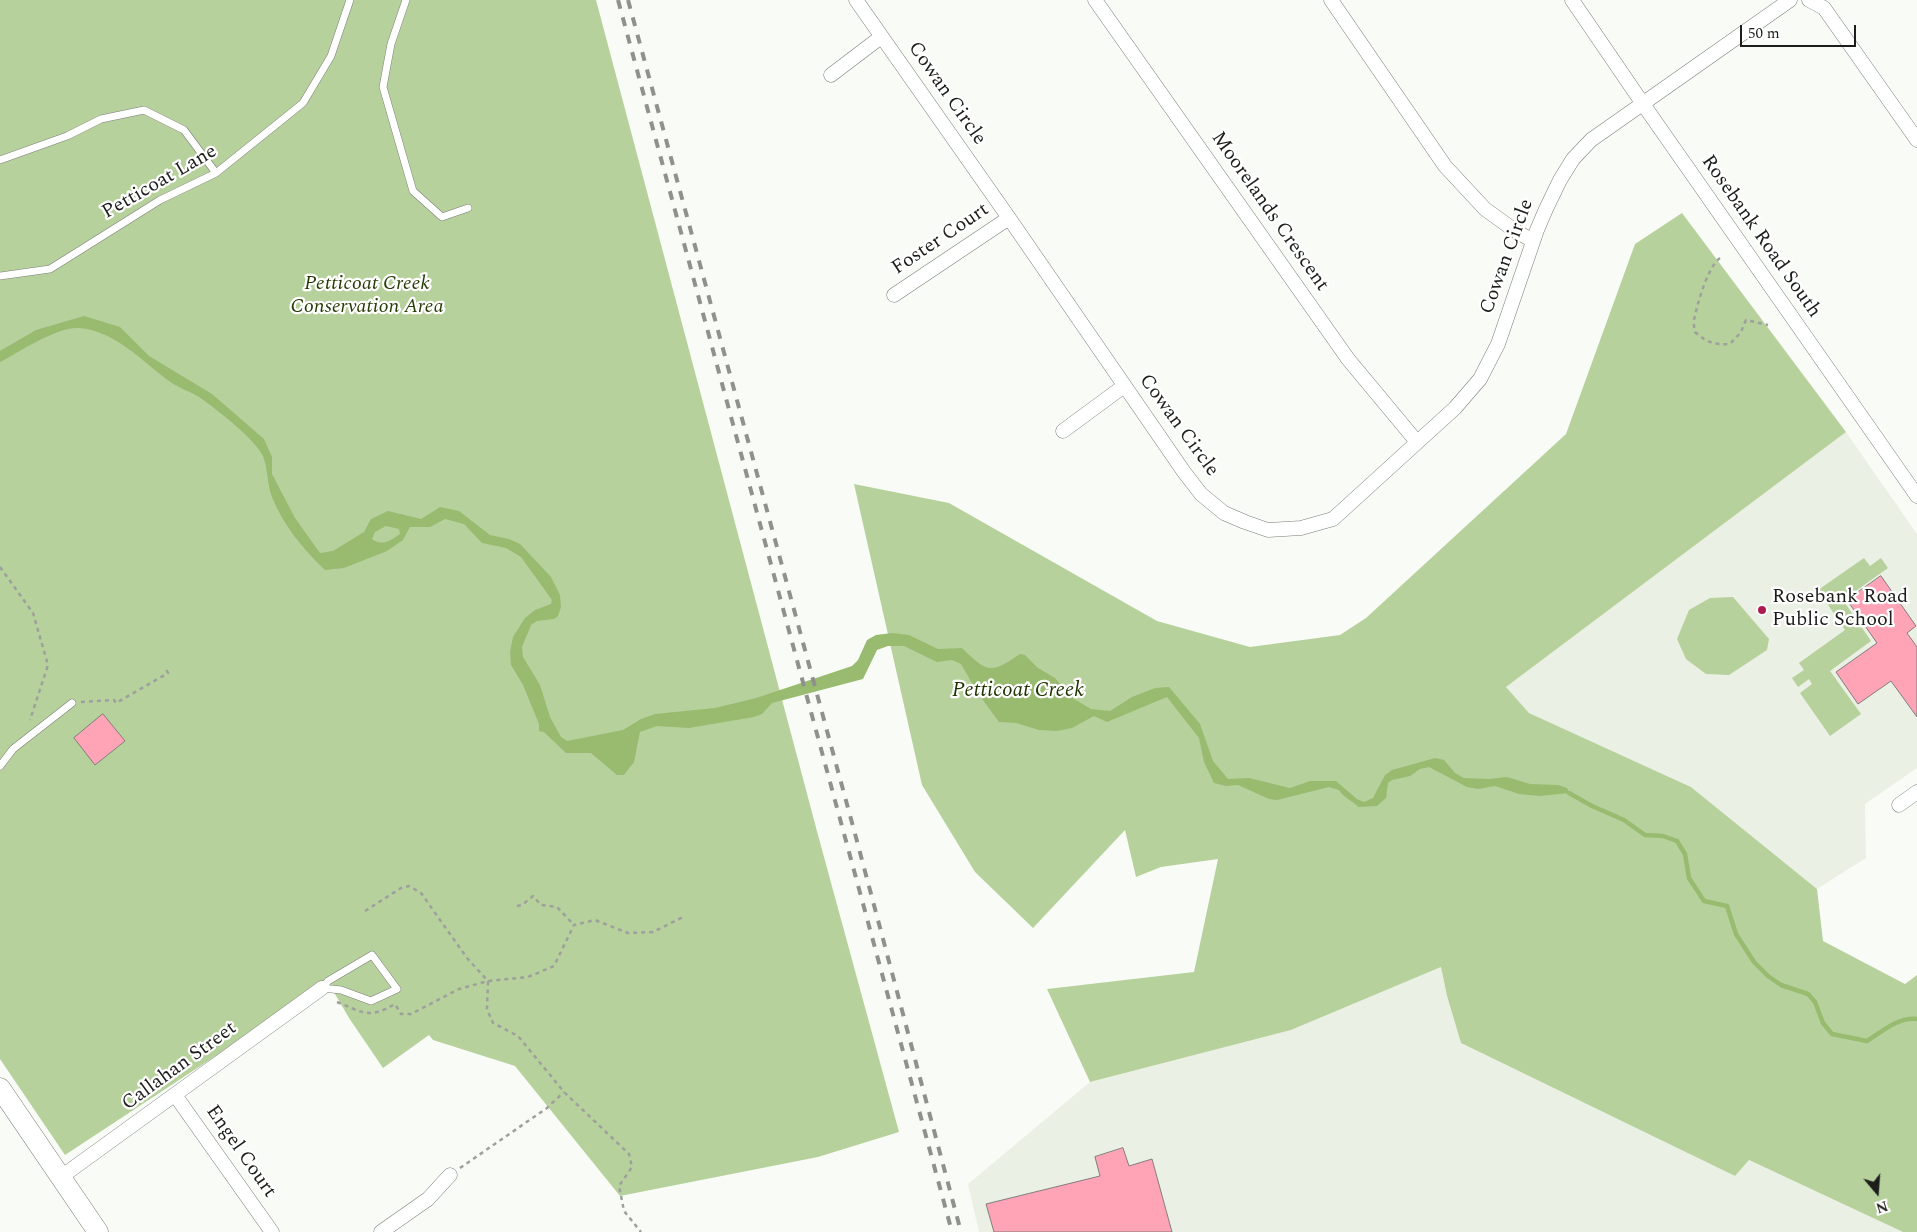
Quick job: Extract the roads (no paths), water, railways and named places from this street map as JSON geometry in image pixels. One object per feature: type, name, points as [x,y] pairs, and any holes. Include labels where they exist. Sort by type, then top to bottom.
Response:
[{"type":"street","name":"Cowan Circle","points":[[856,0],[1184,472],[1202,494],[1224,513],[1268,530],[1301,528],[1333,519],[1455,408],[1480,379],[1498,344],[1533,241],[1546,209],[1560,180],[1574,159],[1591,140],[1790,0]]},
{"type":"street","name":"Moorelands Crescent","points":[[1096,0],[1348,359],[1417,442]]},
{"type":"street","points":[[1331,0],[1445,166],[1485,209],[1533,241]]},
{"type":"street","name":"Rosebank Road South","points":[[1572,0],[1917,496]]},
{"type":"street","points":[[1809,0],[1824,8],[1917,140]]},
{"type":"street","points":[[831,75],[881,37]]},
{"type":"street","name":"Foster Court","points":[[894,295],[1009,218]]},
{"type":"street","points":[[1063,431],[1124,386]]},
{"type":"street","points":[[1899,805],[1917,792]]},
{"type":"street","name":"Callahan Street","points":[[61,1177],[322,988]]},
{"type":"street","points":[[0,1088],[98,1232]]},
{"type":"street","name":"Engel Court","points":[[176,1095],[272,1232]]},
{"type":"street","points":[[381,1232],[428,1199],[450,1175]]},
{"type":"lane","name":"Petticoat Lane","points":[[0,276],[50,269],[160,200],[216,173],[303,103],[331,56],[350,0]]},
{"type":"lane","points":[[406,0],[391,44],[383,87],[413,191],[442,217],[468,208]]},
{"type":"lane","points":[[0,160],[67,136],[101,118],[144,110],[184,130],[216,173]]},
{"type":"lane","points":[[0,766],[13,749],[72,703]]},
{"type":"lane","points":[[372,955],[397,989],[371,1001],[341,990],[322,988],[328,982],[372,955]]},
{"type":"water","name":"Petticoat Creek","points":[[84,316],[120,327],[149,356],[212,394],[264,439],[272,457],[272,474],[295,518],[320,553],[333,551],[364,532],[371,519],[388,511],[421,519],[440,507],[459,511],[490,535],[509,539],[520,544],[551,577],[560,595],[561,607],[558,616],[554,619],[537,621],[531,625],[522,647],[523,657],[540,685],[550,717],[561,737],[567,741],[623,730],[641,719],[655,714],[715,708],[756,698],[852,666],[858,660],[867,640],[876,635],[892,633],[909,635],[938,649],[962,648],[977,662],[989,668],[1002,665],[1020,654],[1025,655],[1038,668],[1055,678],[1074,699],[1091,709],[1110,711],[1132,697],[1155,688],[1169,687],[1200,724],[1213,761],[1228,779],[1249,778],[1290,788],[1310,781],[1336,781],[1357,799],[1364,802],[1373,798],[1385,775],[1392,770],[1435,758],[1444,760],[1455,773],[1464,778],[1489,779],[1507,777],[1530,784],[1558,785],[1567,788],[1569,793],[1540,796],[1519,794],[1495,786],[1478,789],[1467,787],[1429,767],[1388,783],[1386,798],[1377,806],[1358,807],[1339,790],[1329,787],[1277,800],[1269,799],[1238,785],[1226,786],[1214,783],[1204,762],[1199,738],[1167,697],[1107,722],[1094,716],[1072,728],[1057,731],[1039,730],[1016,723],[999,722],[977,692],[961,664],[952,660],[937,662],[904,646],[888,646],[877,650],[863,679],[772,703],[762,714],[754,717],[689,728],[657,726],[640,732],[634,762],[624,775],[617,775],[591,753],[566,753],[544,732],[539,731],[539,724],[523,685],[511,665],[510,652],[513,637],[525,618],[535,610],[551,604],[552,600],[521,557],[506,548],[482,543],[464,524],[445,519],[430,527],[410,527],[403,540],[387,551],[344,568],[325,570],[301,545],[282,517],[272,497],[265,461],[259,449],[224,416],[199,397],[173,383],[127,348],[92,330],[70,328],[60,331],[0,362],[0,351],[36,330]],"holes":[[[386,526],[399,529],[400,534],[387,542],[383,543],[372,539],[375,532]]]},
{"type":"waterway","name":"Petticoat Creek","points":[[1569,793],[1592,806],[1624,820],[1645,835],[1663,836],[1677,841],[1685,854],[1689,878],[1704,901],[1727,906],[1736,934],[1754,962],[1768,976],[1781,985],[1808,994],[1815,1002],[1823,1023],[1832,1034],[1867,1041],[1897,1022],[1917,1019]]},
{"type":"railway","points":[[618,0],[952,1232]]},
{"type":"railway","points":[[628,0],[854,830],[961,1232]]},
{"type":"place","name":"Rosebank Road Public School","points":[[1762,610]]},
{"type":"park label","name":"Petticoat Creek Conservation Area","points":[[367,296]]}]
